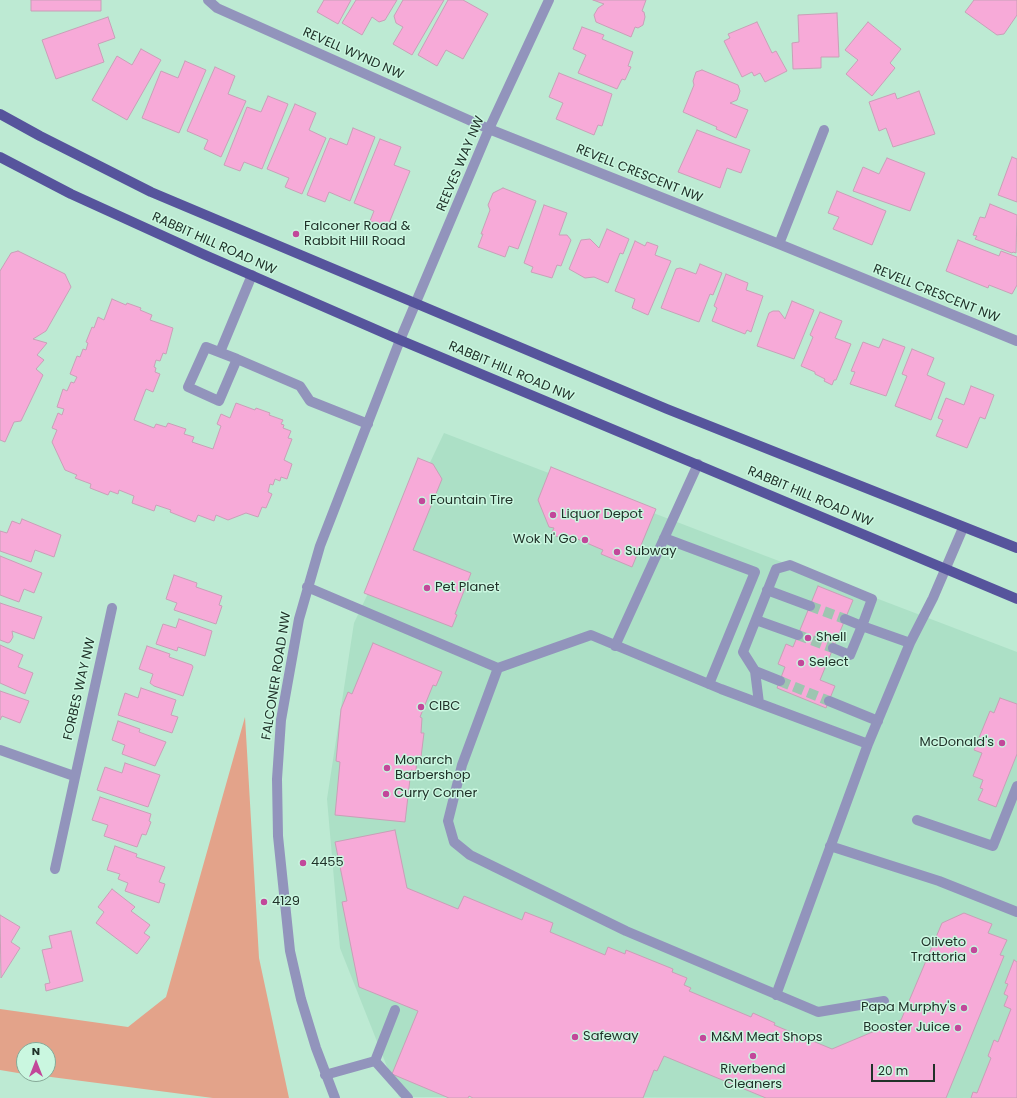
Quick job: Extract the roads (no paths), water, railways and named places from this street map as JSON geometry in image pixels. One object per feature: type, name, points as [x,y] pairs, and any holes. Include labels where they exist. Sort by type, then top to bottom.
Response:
[{"type":"main road","name":"RABBIT HILL ROAD NW","points":[[0,114],[151,192],[667,409],[1017,548]]},
{"type":"main road","name":"RABBIT HILL ROAD NW","points":[[0,157],[71,194],[400,340],[1017,599]]},
{"type":"street","name":"REVELL WYND NW","points":[[208,0],[217,8],[489,129]]},
{"type":"street","name":"REEVES WAY NW","points":[[400,340],[489,129],[549,0]]},
{"type":"street","name":"REVELL CRESCENT NW","points":[[489,129],[779,244],[1017,341]]},
{"type":"street","points":[[779,244],[824,130]]},
{"type":"street","points":[[220,352],[252,275]]},
{"type":"street","name":"FALCONER ROAD NW","points":[[336,1098],[325,1074],[301,999],[290,951],[278,836],[277,779],[281,720],[298,619],[307,587],[320,546],[400,340]]},
{"type":"street","points":[[237,359],[219,401],[188,387],[206,347],[237,359],[300,386],[310,401],[368,424]]},
{"type":"street","points":[[615,646],[698,464]]},
{"type":"street","points":[[776,995],[868,744],[910,643],[933,598],[944,569],[964,528]]},
{"type":"street","points":[[664,538],[772,579]]},
{"type":"street","points":[[759,703],[755,671],[743,652],[776,569],[790,565],[872,599],[850,655],[833,648]]},
{"type":"street","points":[[709,684],[755,572]]},
{"type":"street","points":[[307,587],[498,668],[591,636],[709,684],[868,744]]},
{"type":"street","points":[[767,590],[810,606]]},
{"type":"street","name":"FORBES WAY NW","points":[[55,869],[74,776],[112,608]]},
{"type":"street","points":[[845,619],[910,643]]},
{"type":"street","points":[[756,620],[798,636]]},
{"type":"street","points":[[498,668],[462,765],[448,821],[454,842],[470,855],[626,930],[818,1012],[884,1001]]},
{"type":"street","points":[[755,671],[780,681]]},
{"type":"street","points":[[829,701],[878,721]]},
{"type":"street","points":[[0,750],[74,776]]},
{"type":"street","points":[[917,820],[993,846],[1017,786]]},
{"type":"street","points":[[830,846],[939,881],[1017,912]]},
{"type":"street","points":[[374,1061],[395,1010]]},
{"type":"street","points":[[325,1074],[374,1061]]},
{"type":"street","points":[[374,1061],[408,1098]]},
{"type":"tunnel","points":[[810,606],[845,619]]},
{"type":"tunnel","points":[[798,635],[833,648]]},
{"type":"tunnel","points":[[780,681],[829,701]]},
{"type":"place","name":"Falconer Road & Rabbit Hill Road","points":[[296,234]]},
{"type":"place","name":"Fountain Tire","points":[[422,501]]},
{"type":"place","name":"Liquor Depot","points":[[553,515]]},
{"type":"place","name":"Wok N' Go","points":[[585,540]]},
{"type":"place","name":"Subway","points":[[617,552]]},
{"type":"place","name":"Pet Planet","points":[[427,588]]},
{"type":"place","name":"Shell","points":[[808,638]]},
{"type":"place","name":"Select","points":[[801,663]]},
{"type":"place","name":"CIBC","points":[[421,707]]},
{"type":"place","name":"McDonald's","points":[[1002,743]]},
{"type":"place","name":"Monarch Barbershop","points":[[387,768]]},
{"type":"place","name":"Curry Corner","points":[[386,794]]},
{"type":"place","name":"4455","points":[[303,863]]},
{"type":"place","name":"4129","points":[[264,902]]},
{"type":"place","name":"Oliveto Trattoria","points":[[974,950]]},
{"type":"place","name":"Papa Murphy's","points":[[964,1008]]},
{"type":"place","name":"Booster Juice","points":[[958,1028]]},
{"type":"place","name":"Safeway","points":[[575,1037]]},
{"type":"place","name":"M&M Meat Shops","points":[[703,1038]]},
{"type":"place","name":"Riverbend Cleaners","points":[[753,1056]]}]
